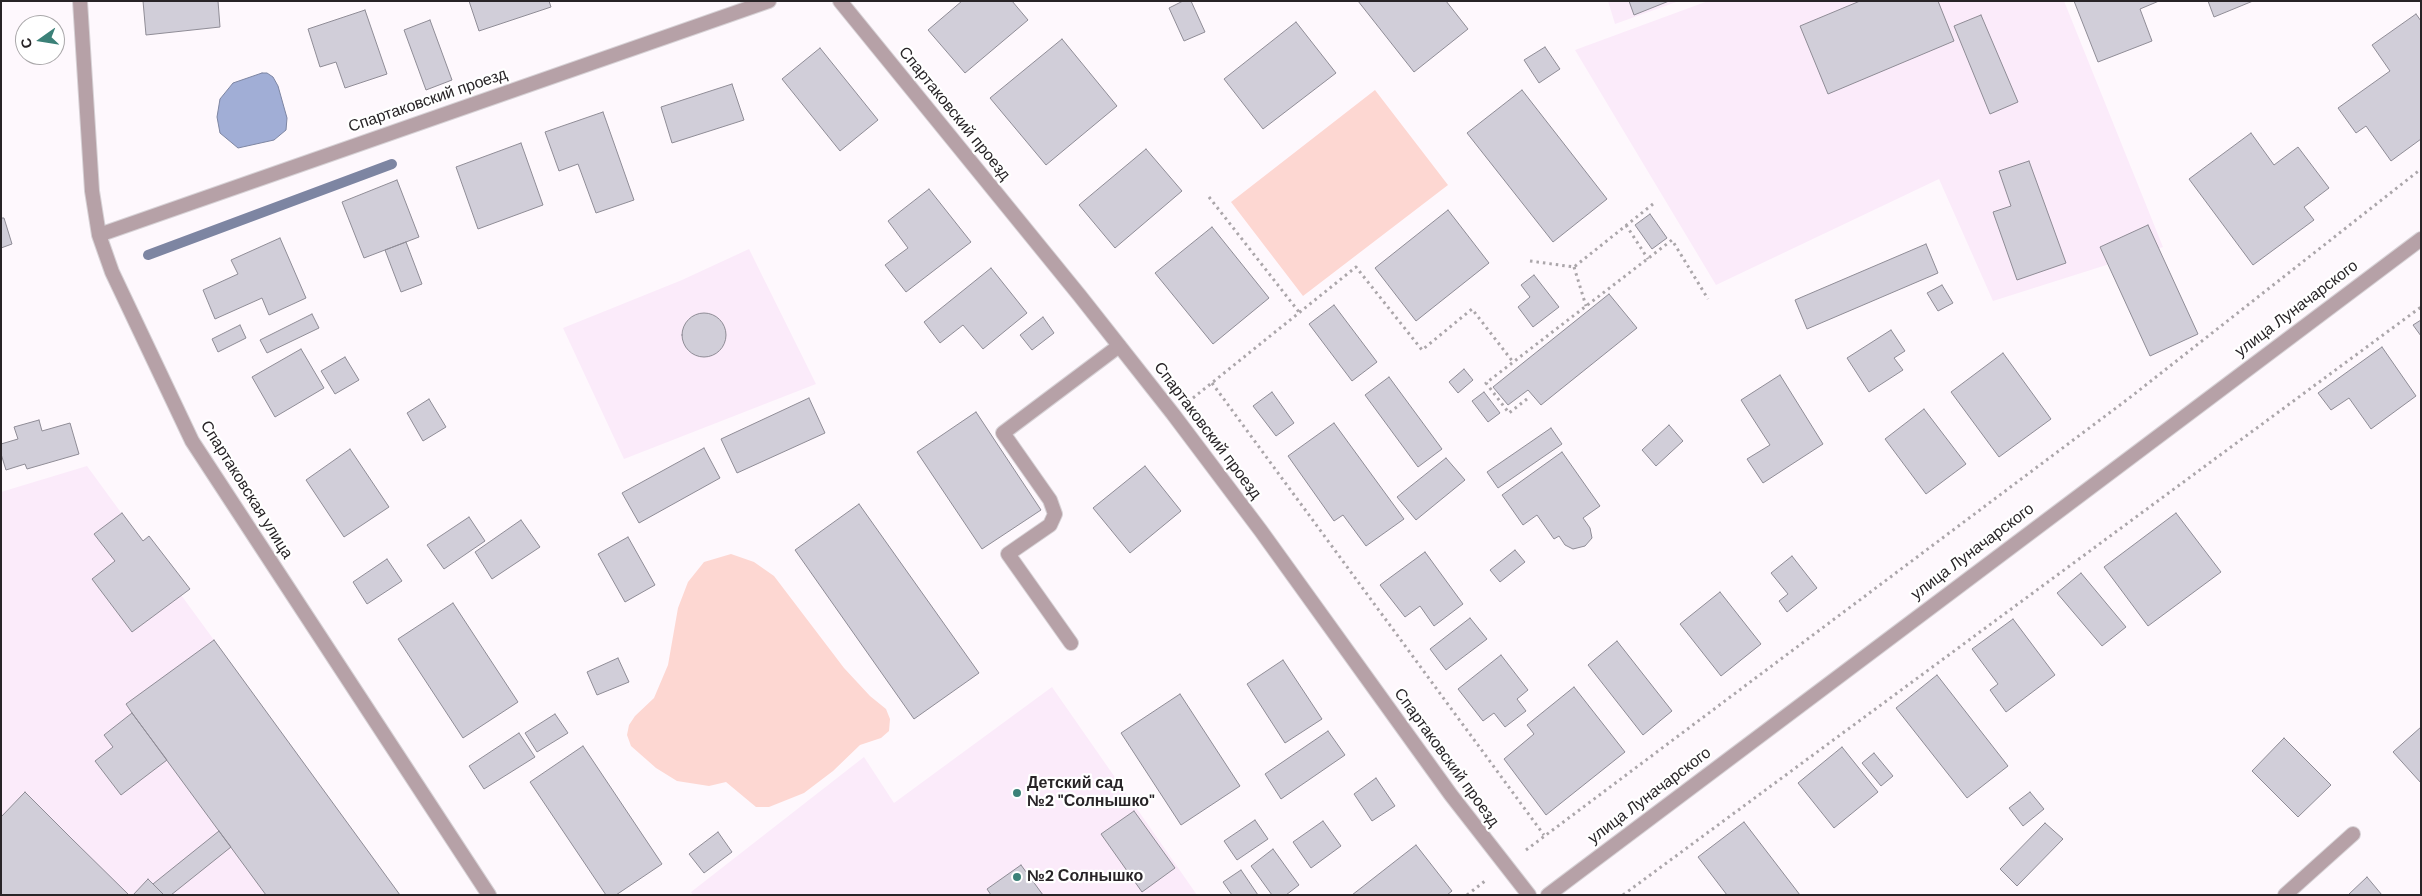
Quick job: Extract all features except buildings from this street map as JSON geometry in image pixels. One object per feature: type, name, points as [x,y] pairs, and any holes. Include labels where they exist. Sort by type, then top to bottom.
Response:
[{"type":"street","name":"Спартаковская улица","points":[[80,1],[92,191],[99,235],[112,272],[192,441],[489,895]]},
{"type":"street","name":"Спартаковский проезд","points":[[99,235],[769,1]]},
{"type":"street","name":"Спартаковский проезд","points":[[840,1],[1173,414],[1261,531],[1451,795],[1529,895]]},
{"type":"street","name":"улица Луначарского","points":[[1548,895],[2421,239]]},
{"type":"street","points":[[1071,643],[1008,554],[1050,525],[1055,514],[1050,500],[1002,433],[1119,346]]},
{"type":"street","points":[[2285,895],[2353,834]]},
{"type":"path","points":[[1467,895],[2128,399],[2421,169]]},
{"type":"path","points":[[1209,197],[1299,312]]},
{"type":"path","points":[[1530,261],[1574,266],[1652,204]]},
{"type":"path","points":[[1626,225],[1648,259]]},
{"type":"path","points":[[1527,399],[1509,413],[1486,383],[1672,240],[1708,299]]},
{"type":"path","points":[[1574,266],[1586,306]]},
{"type":"path","points":[[1173,414],[1356,267],[1422,350],[1472,309],[1513,362]]},
{"type":"path","points":[[1623,895],[2421,307]]},
{"type":"path","points":[[1212,384],[1544,836]]},
{"type":"shaded area","points":[[1608,1],[1679,1],[1615,24]]},
{"type":"shaded area","points":[[1708,1],[2064,1],[2163,247],[1993,301],[1939,179],[1716,285],[1575,50]]},
{"type":"shaded area","points":[[1375,90],[1448,185],[1303,296],[1231,202]]},
{"type":"shaded area","points":[[749,249],[816,384],[624,459],[563,328],[682,280]]},
{"type":"shaded area","points":[[87,466],[400,895],[1,895],[1,492]]},
{"type":"shaded area","points":[[731,554],[754,562],[774,576],[844,668],[870,696],[886,709],[890,719],[889,731],[881,738],[860,745],[833,771],[804,793],[769,807],[756,807],[726,782],[709,786],[677,781],[656,768],[631,746],[627,735],[629,725],[635,716],[654,698],[668,665],[678,608],[688,582],[704,562]]},
{"type":"shaded area","name":"Детский сад №2 \"Солнышко\"","points":[[1052,687],[1197,895],[693,895],[691,892],[864,757],[894,803]]},
{"type":"water","points":[[267,73],[273,77],[278,86],[287,118],[286,130],[274,140],[238,148],[220,133],[217,117],[220,99],[233,83]]},
{"type":"waterway","points":[[148,255],[392,164]]},
{"type":"place","name":"Детский сад №2 \"Солнышко\"","points":[[1017,793]]},
{"type":"place","name":"№2 Солнышко","points":[[1017,877]]}]
